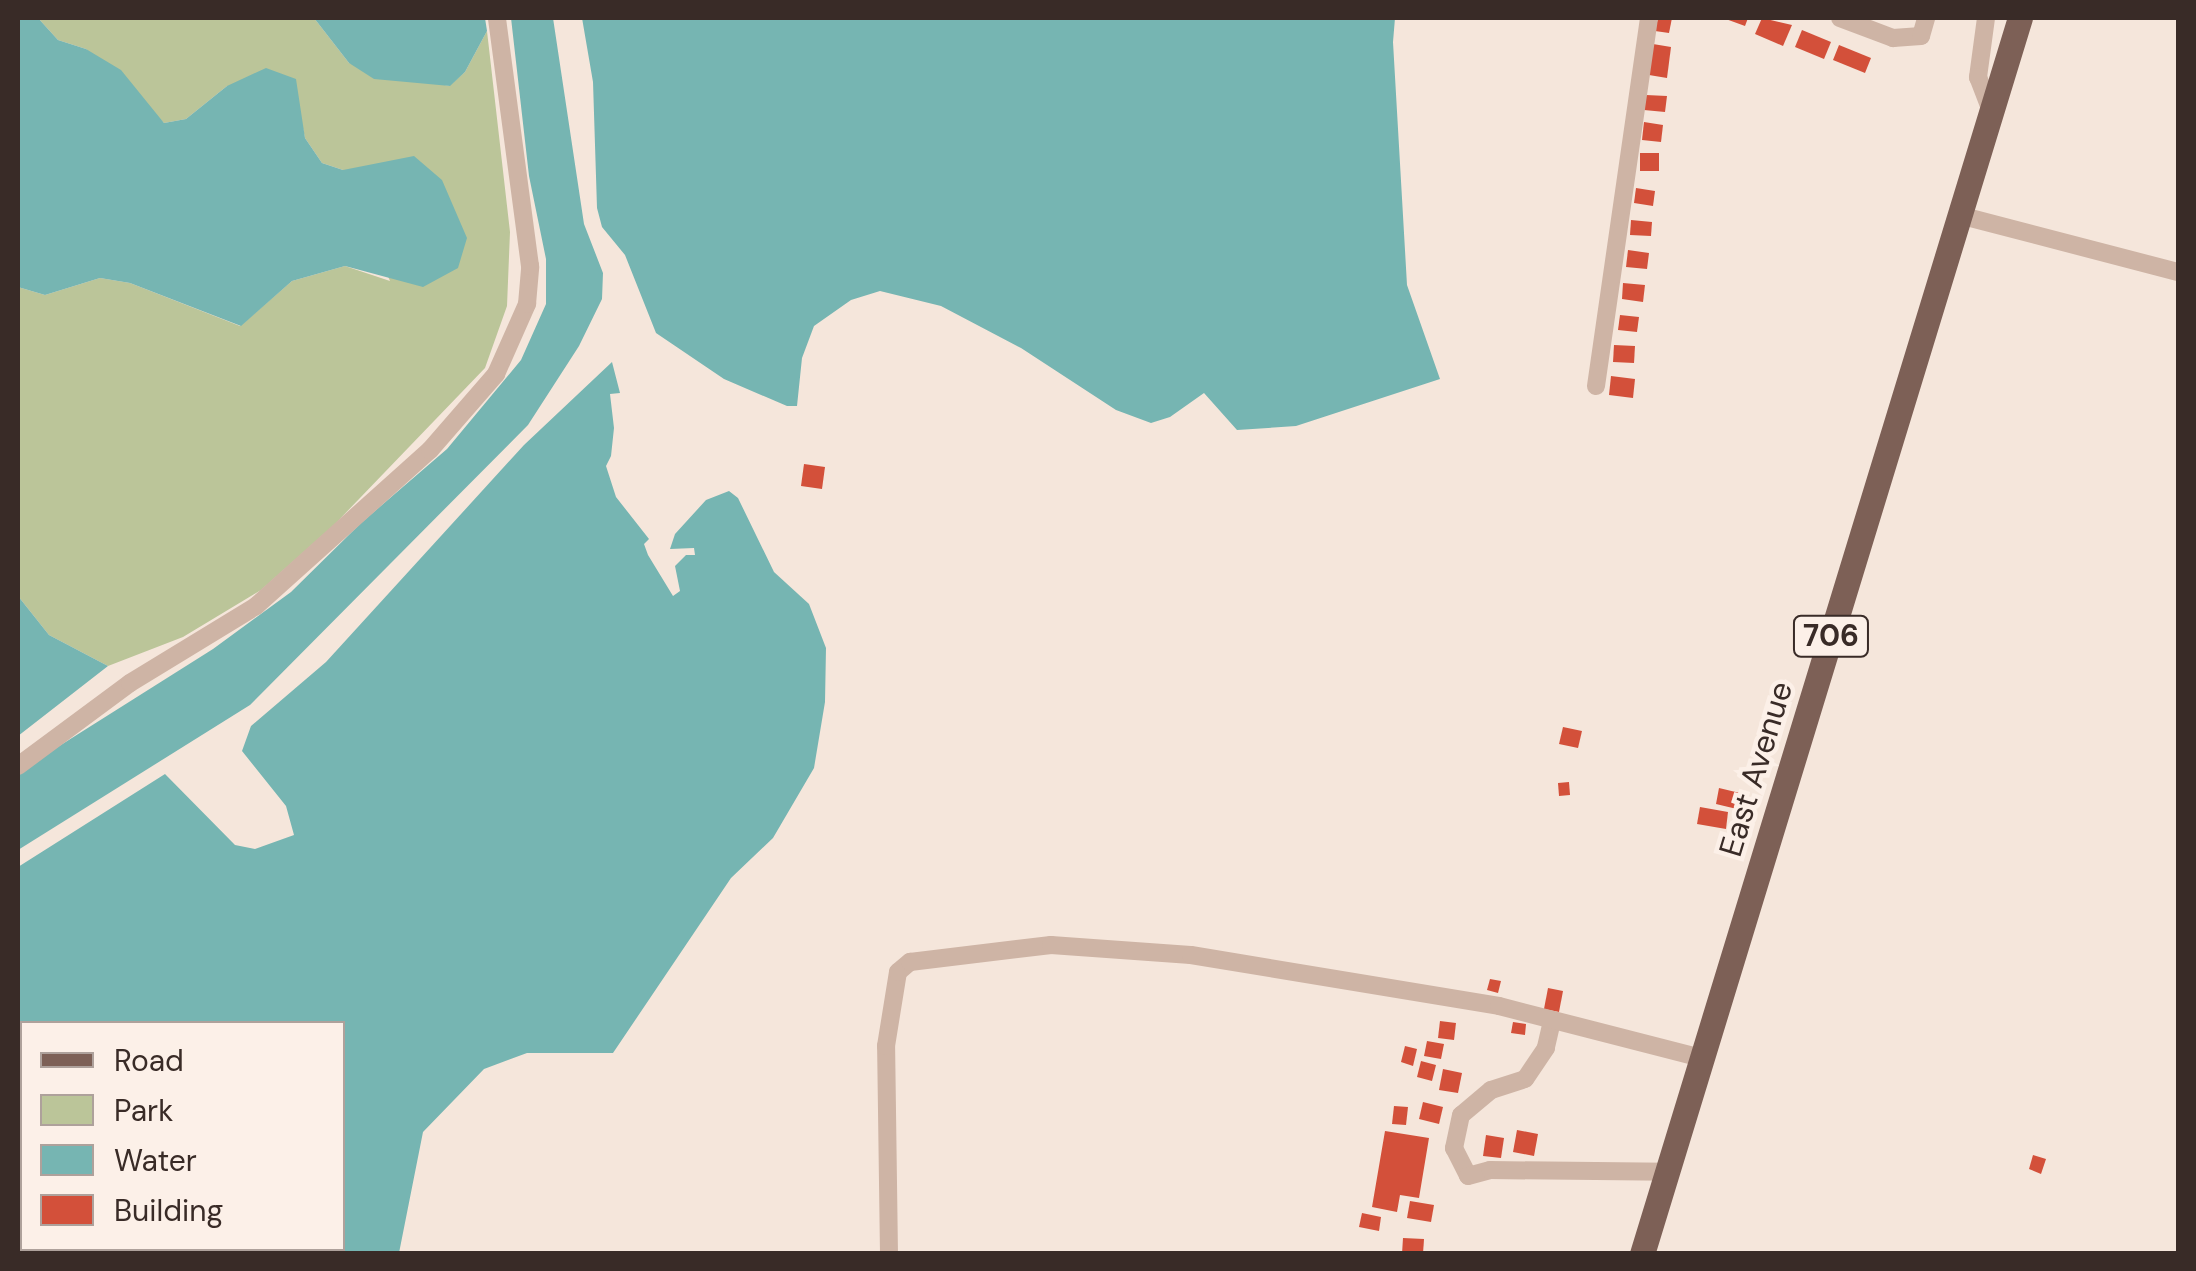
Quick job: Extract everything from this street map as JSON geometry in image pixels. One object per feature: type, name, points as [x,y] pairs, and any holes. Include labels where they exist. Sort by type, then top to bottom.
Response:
[{"type":"main road","name":"East Avenue","points":[[1642,1254],[2020,18]]},
{"type":"street","points":[[18,766],[130,683],[256,606],[430,450],[496,374],[527,304],[530,266],[496,18]]},
{"type":"street","points":[[1596,386],[1649,18]]},
{"type":"street","points":[[1840,18],[1894,38],[1921,36],[1926,18]]},
{"type":"street","points":[[1986,18],[1978,78],[1991,111]]},
{"type":"street","points":[[1959,215],[2178,272]]},
{"type":"street","points":[[889,1254],[886,1046],[898,972],[910,962],[1051,945],[1190,956],[1499,1006],[1702,1058]]},
{"type":"street","points":[[1552,1021],[1546,1048],[1525,1079],[1491,1090],[1460,1115],[1454,1148],[1468,1176],[1490,1170],[1667,1172]]},
{"type":"green space","points":[[38,18],[314,18],[349,63],[449,86],[465,72],[487,31],[510,232],[507,306],[485,368],[334,525],[261,590],[183,637],[108,666],[49,635],[18,596],[18,287],[45,295],[100,278],[130,283],[240,326],[292,281],[345,266],[390,281],[343,170],[322,163],[305,138],[300,114],[227,86],[186,119],[164,123],[86,49],[58,40]]},
{"type":"water","points":[[18,18],[38,18],[58,40],[86,49],[121,70],[164,123],[186,119],[227,86],[266,68],[296,79],[305,138],[322,163],[343,170],[414,156],[442,180],[467,238],[458,268],[423,287],[345,266],[292,281],[241,326],[130,283],[100,278],[45,295],[18,287]]},
{"type":"water","points":[[314,18],[485,18],[487,31],[465,72],[450,86],[374,79],[349,63]]},
{"type":"water","points":[[511,18],[553,18],[584,224],[603,273],[602,299],[579,346],[528,425],[250,705],[18,850],[18,772],[213,649],[291,592],[361,523],[447,449],[521,360],[546,304],[546,259],[529,176]]},
{"type":"water","points":[[582,18],[1395,18],[1393,42],[1407,285],[1440,379],[1296,426],[1237,430],[1204,393],[1170,417],[1151,423],[1116,410],[1021,348],[941,306],[880,291],[851,300],[814,326],[802,358],[797,406],[787,406],[724,379],[656,333],[625,255],[602,227],[597,208],[593,82]]},
{"type":"water","points":[[612,362],[620,393],[610,394],[614,428],[606,466],[616,497],[649,539],[644,544],[648,555],[673,596],[680,591],[675,566],[686,555],[695,555],[694,548],[670,549],[675,534],[706,500],[729,491],[738,498],[774,572],[809,604],[826,648],[825,702],[814,768],[773,838],[731,878],[613,1053],[527,1053],[484,1069],[423,1132],[399,1253],[33,1253],[30,1251],[345,1251],[345,1021],[20,1021],[18,1219],[18,867],[165,774],[235,845],[255,849],[294,835],[286,806],[242,751],[251,726],[326,662],[524,445]]},
{"type":"water","points":[[18,596],[49,635],[108,666],[18,736]]},
{"type":"building","points":[[1658,18],[1672,18],[1669,33],[1655,31]]},
{"type":"building","points":[[1723,18],[1748,18],[1745,26]]},
{"type":"building","points":[[1762,18],[1792,25],[1783,46],[1755,34]]},
{"type":"building","points":[[1802,30],[1831,42],[1824,59],[1795,47]]},
{"type":"building","points":[[1653,44],[1671,47],[1667,78],[1649,75]]},
{"type":"building","points":[[1839,45],[1871,58],[1865,73],[1833,60]]},
{"type":"building","points":[[1646,95],[1667,96],[1665,112],[1644,110]]},
{"type":"building","points":[[1644,122],[1663,125],[1661,142],[1642,140]]},
{"type":"building","points":[[1640,153],[1659,153],[1659,171],[1640,171]]},
{"type":"building","points":[[1636,188],[1655,191],[1653,206],[1634,203]]},
{"type":"building","points":[[1631,220],[1652,222],[1651,236],[1630,235]]},
{"type":"building","points":[[1628,250],[1649,253],[1647,269],[1626,267]]},
{"type":"building","points":[[1623,283],[1645,285],[1643,302],[1622,299]]},
{"type":"building","points":[[1620,315],[1639,317],[1637,332],[1618,330]]},
{"type":"building","points":[[1614,345],[1635,346],[1634,363],[1613,362]]},
{"type":"building","points":[[1611,376],[1635,379],[1633,398],[1609,395]]},
{"type":"building","points":[[804,464],[825,467],[822,489],[801,486]]},
{"type":"building","points":[[1563,727],[1582,731],[1578,748],[1559,744]]},
{"type":"building","points":[[1569,782],[1570,795],[1559,796],[1558,783]]},
{"type":"building","points":[[1719,788],[1744,794],[1741,810],[1716,804]]},
{"type":"building","points":[[1700,807],[1728,812],[1726,829],[1697,824]]},
{"type":"building","points":[[1490,979],[1501,981],[1498,993],[1487,990]]},
{"type":"building","points":[[1548,988],[1563,991],[1559,1012],[1544,1009]]},
{"type":"building","points":[[1440,1021],[1456,1023],[1454,1040],[1438,1038]]},
{"type":"building","points":[[1513,1022],[1526,1024],[1525,1035],[1511,1033]]},
{"type":"building","points":[[1427,1041],[1444,1044],[1441,1059],[1424,1056]]},
{"type":"building","points":[[1405,1046],[1417,1049],[1413,1066],[1401,1062]]},
{"type":"building","points":[[1421,1061],[1436,1065],[1432,1081],[1417,1077]]},
{"type":"building","points":[[1443,1069],[1462,1073],[1458,1093],[1439,1090]]},
{"type":"building","points":[[1423,1102],[1443,1107],[1439,1124],[1419,1119]]},
{"type":"building","points":[[1394,1106],[1408,1107],[1406,1125],[1392,1124]]},
{"type":"building","points":[[1517,1130],[1538,1134],[1534,1156],[1513,1152]]},
{"type":"building","points":[[1385,1131],[1429,1138],[1419,1198],[1400,1195],[1397,1212],[1372,1207]]},
{"type":"building","points":[[1486,1135],[1504,1138],[1501,1158],[1483,1156]]},
{"type":"building","points":[[2033,1155],[2046,1159],[2041,1174],[2029,1169]]},
{"type":"building","points":[[1410,1201],[1434,1205],[1431,1222],[1407,1218]]},
{"type":"building","points":[[1362,1213],[1381,1217],[1379,1231],[1359,1227]]},
{"type":"building","points":[[1403,1238],[1424,1239],[1423,1254],[1402,1254]]}]
